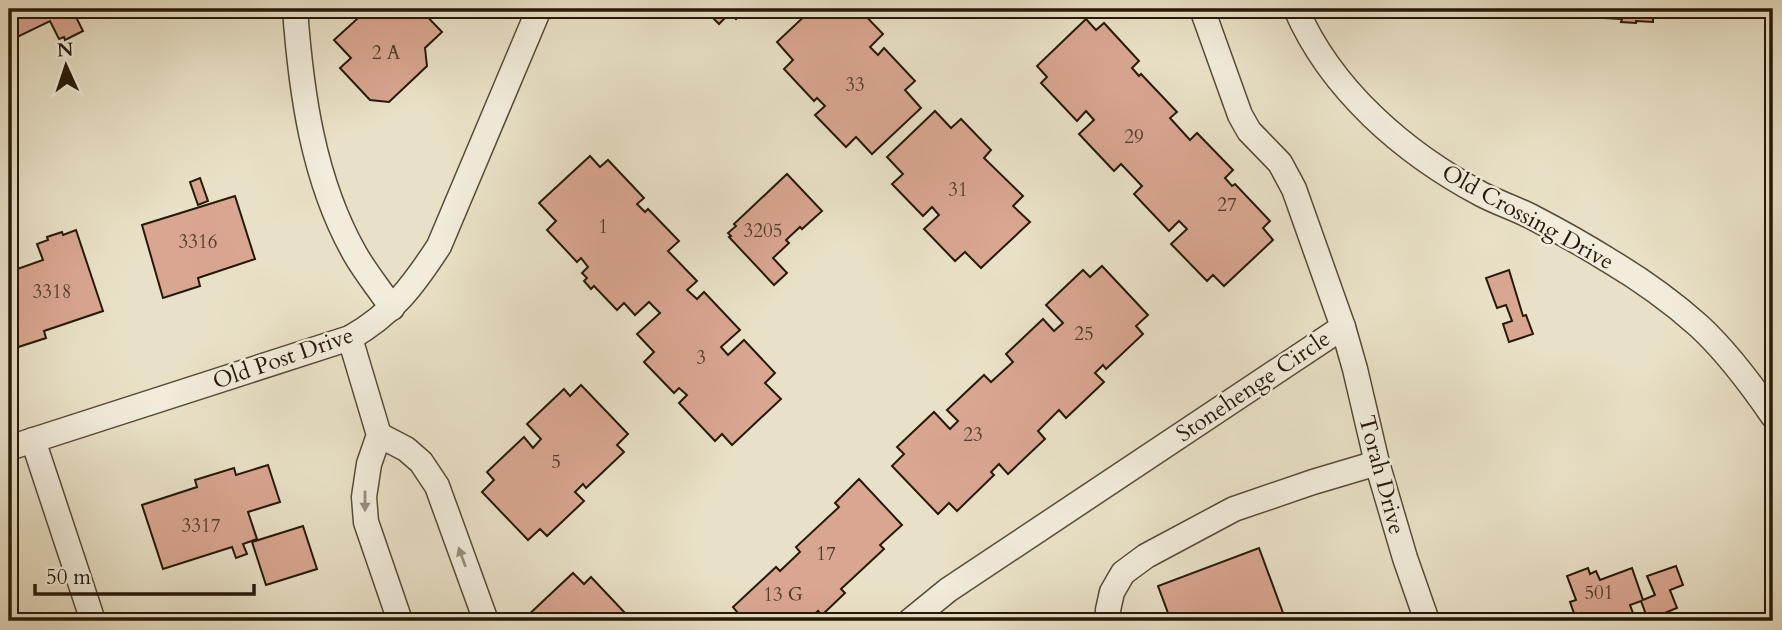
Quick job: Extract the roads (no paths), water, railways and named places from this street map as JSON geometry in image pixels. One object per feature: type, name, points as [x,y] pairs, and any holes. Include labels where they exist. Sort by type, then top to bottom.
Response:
[{"type":"street","points":[[295,9],[299,60],[313,145],[330,203],[355,255],[392,308]]},
{"type":"street","name":"Old Post Drive","points":[[9,448],[350,338],[368,328],[392,308],[417,281],[439,246],[539,9]]},
{"type":"street","name":"Stonehenge Circle","points":[[910,621],[948,590],[1343,327],[1294,189],[1280,163],[1250,131],[1240,115],[1202,9]]},
{"type":"street","name":"Old Crossing Drive","points":[[1296,9],[1319,53],[1349,92],[1384,127],[1428,162],[1480,194],[1534,218],[1609,260],[1658,293],[1699,326],[1737,367],[1773,416]]},
{"type":"street","name":"Torah Drive","points":[[1343,327],[1377,463],[1427,621]]},
{"type":"street","points":[[350,338],[379,435],[369,464],[364,497],[366,522],[400,621]]},
{"type":"street","points":[[379,435],[405,449],[421,462],[437,486],[486,621]]},
{"type":"street","points":[[33,440],[93,621]]},
{"type":"street","points":[[1106,620],[1112,592],[1123,573],[1146,556],[1234,509],[1377,463]]}]
